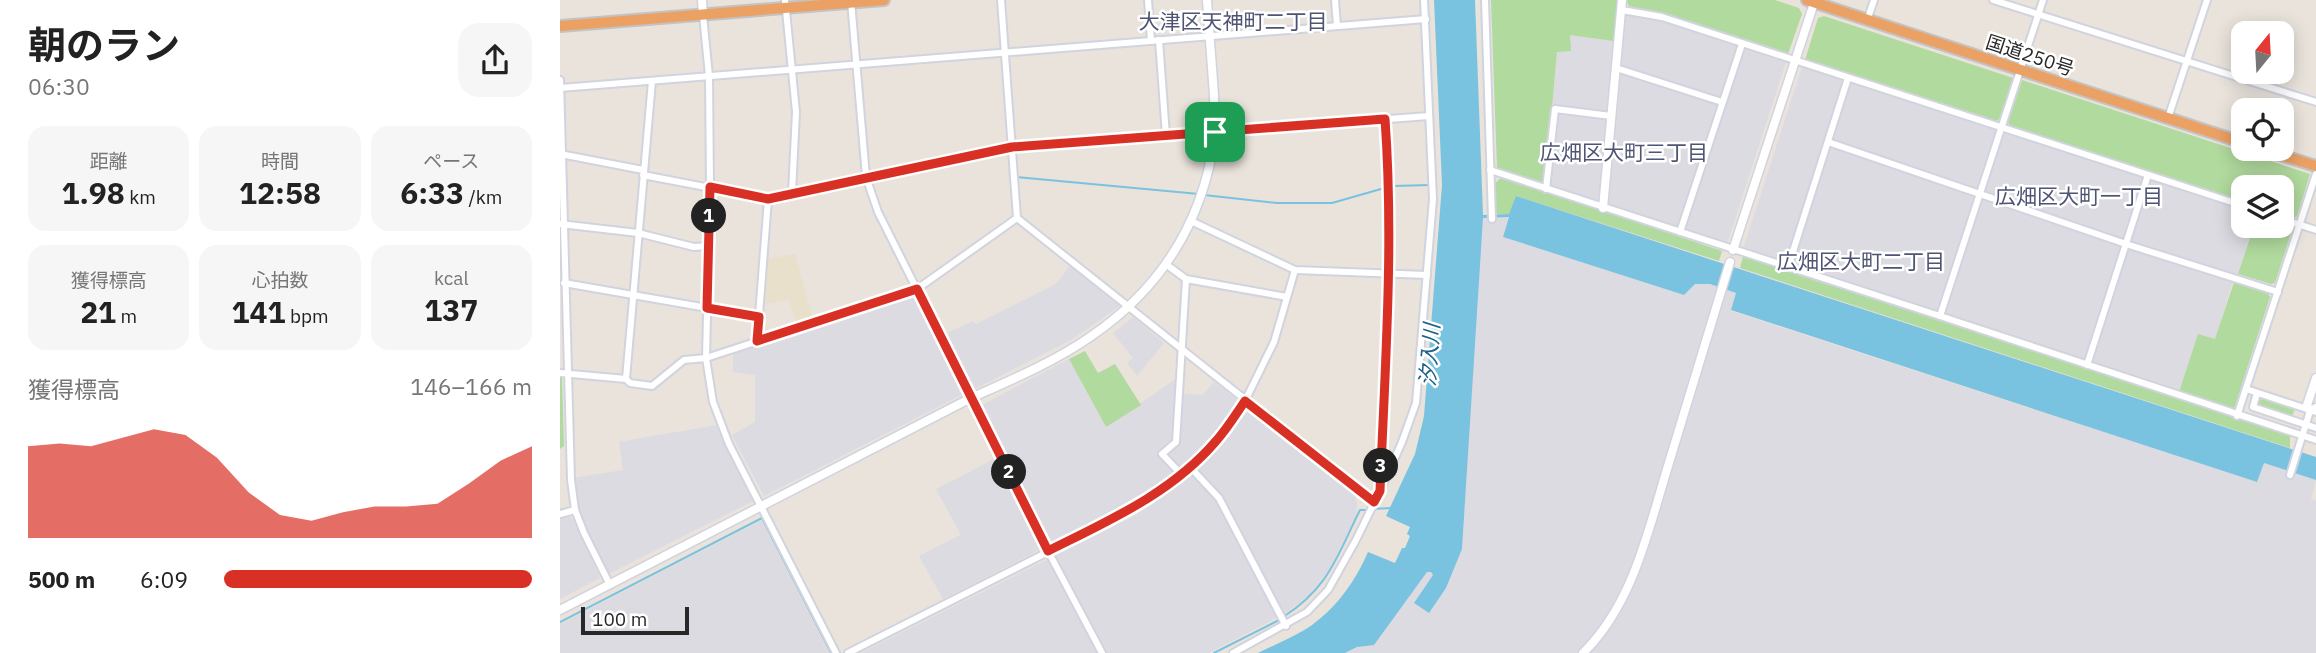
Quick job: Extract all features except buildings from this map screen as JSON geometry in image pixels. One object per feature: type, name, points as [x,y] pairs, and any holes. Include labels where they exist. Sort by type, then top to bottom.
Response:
[{"type":"highway","points":[[560,26],[704,15],[785,4],[884,0]]},
{"type":"highway","name":"国道250号","points":[[1812,1],[2231,139]]},
{"type":"highway","points":[[2294,159],[2316,166]]},
{"type":"street","points":[[702,0],[709,76],[710,187],[706,358],[713,402],[729,444],[836,653]]},
{"type":"street","points":[[1001,0],[1017,218],[1374,502]]},
{"type":"street","points":[[1148,0],[1151,41]]},
{"type":"street","points":[[560,610],[971,398],[1037,368],[1089,338],[1129,308],[1167,265],[1191,221],[1202,191],[1215,132],[1207,0]]},
{"type":"street","points":[[1335,0],[1337,26]]},
{"type":"street","points":[[1233,653],[1286,626],[1307,612],[1328,590],[1380,491],[1416,403],[1433,199],[1424,0]]},
{"type":"street","points":[[1485,0],[1492,216]]},
{"type":"street","points":[[1603,208],[1622,0]]},
{"type":"street","points":[[1867,21],[1874,0]]},
{"type":"street","points":[[1993,0],[2316,102]]},
{"type":"street","points":[[1940,316],[2043,0]]},
{"type":"street","points":[[2168,118],[2207,0]]},
{"type":"street","points":[[851,1],[866,177],[878,212],[1102,653]]},
{"type":"street","points":[[1583,653],[1614,614],[1640,557],[1812,1]]},
{"type":"street","points":[[785,4],[796,112],[792,193]]},
{"type":"street","points":[[1622,10],[1662,17],[2231,202]]},
{"type":"street","points":[[560,88],[1426,19]]},
{"type":"street","points":[[1159,40],[1166,136]]},
{"type":"street","points":[[1680,232],[1742,44]]},
{"type":"street","points":[[1616,68],[1722,102]]},
{"type":"street","points":[[1788,267],[1848,78]]},
{"type":"street","points":[[560,80],[565,283],[564,373],[575,510],[610,585]]},
{"type":"street","points":[[626,379],[652,81]]},
{"type":"street","points":[[1546,189],[1555,109],[1611,116]]},
{"type":"street","points":[[560,154],[768,199],[1012,147],[1429,116]]},
{"type":"street","points":[[1380,491],[1389,273],[1390,186],[1385,119]]},
{"type":"street","points":[[1828,142],[2126,244],[2278,292]]},
{"type":"street","points":[[1490,170],[2316,440]]},
{"type":"street","points":[[2237,416],[2316,174]]},
{"type":"street","points":[[2087,365],[2148,175]]},
{"type":"street","points":[[757,341],[768,199]]},
{"type":"street","points":[[564,373],[626,379],[630,383],[652,386],[684,360],[706,358],[917,289],[1017,218]]},
{"type":"street","points":[[1191,221],[1295,270],[1427,275]]},
{"type":"street","points":[[2294,223],[2316,230]]},
{"type":"street","points":[[562,224],[638,233],[694,247],[708,246]]},
{"type":"street","points":[[1167,265],[1186,279],[1287,297]]},
{"type":"street","points":[[848,653],[1129,511],[1190,467],[1217,440],[1245,401],[1274,342],[1295,270]]},
{"type":"street","points":[[1181,474],[1162,454],[1176,442],[1186,279]]},
{"type":"street","points":[[565,283],[759,317]]},
{"type":"street","points":[[2314,410],[2307,405],[2316,378]]},
{"type":"street","points":[[2246,390],[2314,410]]},
{"type":"street","points":[[2257,393],[2253,407],[2316,428]]},
{"type":"street","points":[[2290,475],[2305,424],[2314,410]]},
{"type":"street","points":[[560,453],[570,451]]},
{"type":"street","points":[[1190,467],[1219,498],[1286,626]]},
{"type":"street","points":[[560,514],[575,510]]},
{"type":"shaded area","points":[[1627,15],[1662,22],[1786,62],[1727,244],[1607,205]]},
{"type":"shaded area","points":[[1570,35],[1613,41],[1600,198],[1596,202],[1545,185],[1557,52]]},
{"type":"shaded area","points":[[1802,67],[2231,207],[2231,238],[2250,238],[2238,274],[2235,274],[2215,340],[2198,335],[2179,392],[1743,249]]},
{"type":"shaded area","points":[[1509,217],[1503,237],[1684,295],[1695,284],[1710,284],[1736,293],[1731,311],[2257,482],[2264,463],[2316,480],[2311,499],[2316,501],[2316,653],[1345,653],[1357,647],[1427,572],[1431,571],[1433,575],[1462,550],[1482,218]]},
{"type":"shaded area","points":[[795,254],[813,320],[798,325],[788,299],[762,305],[767,259]]},
{"type":"shaded area","points":[[1070,265],[1120,306],[1071,340],[973,390],[945,334],[973,321],[976,324],[1056,284]]},
{"type":"shaded area","points":[[912,296],[917,298],[965,393],[764,496],[732,435],[755,422],[755,375],[733,372],[733,353]]},
{"type":"shaded area","points":[[1133,317],[1164,343],[1137,376],[1127,363],[1133,358],[1113,333]]},
{"type":"shaded area","points":[[1069,359],[1106,427],[1177,378],[1177,393],[1203,395],[1214,382],[1236,399],[1237,403],[1217,432],[1179,470],[1113,512],[1051,543],[982,405]]},
{"type":"shaded area","points":[[1243,412],[1254,413],[1355,494],[1356,516],[1330,569],[1309,596],[1284,614],[1209,653],[861,653],[1136,515],[1201,465]]},
{"type":"shaded area","points":[[716,425],[753,501],[609,574],[581,517],[573,478],[623,470],[619,442]]},
{"type":"shaded area","points":[[998,457],[1043,546],[943,599],[919,556],[961,535],[936,489]]},
{"type":"shaded area","points":[[568,515],[572,518],[600,578],[560,599],[560,517]]},
{"type":"shaded area","points":[[762,520],[829,653],[560,653],[560,624]]},
{"type":"green space","points":[[1491,0],[1618,0],[1613,41],[1570,35],[1571,51],[1557,52],[1545,185],[1497,168]]},
{"type":"green space","points":[[1626,0],[1775,0],[1799,8],[1802,14],[1788,54],[1668,15],[1629,6]]},
{"type":"green space","points":[[1824,16],[2013,78],[2000,119],[1996,121],[1805,60],[1818,18]]},
{"type":"green space","points":[[2022,80],[2231,148],[2231,161],[2270,161],[2310,174],[2297,216],[2294,218],[2294,175],[2231,175],[2231,198],[2010,126],[2008,122]]},
{"type":"green space","points":[[1502,177],[1722,251],[1719,261],[1516,196],[1510,214],[1495,214],[1494,184]]},
{"type":"green space","points":[[2250,238],[2289,238],[2275,283],[2238,274]]},
{"type":"green space","points":[[1743,256],[2290,434],[2290,448],[1740,268]]},
{"type":"green space","points":[[2234,282],[2268,293],[2270,297],[2234,409],[2179,392],[2198,334],[2215,339]]},
{"type":"green space","points":[[1085,351],[1098,373],[1115,364],[1141,405],[1106,427],[1069,359]]},
{"type":"green space","points":[[560,377],[564,446],[560,449]]},
{"type":"green space","points":[[2262,397],[2295,408],[2292,417],[2262,407],[2258,403]]},
{"type":"water","name":"汐入川","points":[[1434,0],[1475,0],[1483,215],[1509,214],[1516,196],[2316,457],[2316,480],[2264,463],[2257,482],[1731,310],[1736,293],[1710,284],[1695,284],[1684,295],[1503,237],[1509,217],[1483,218],[1462,549],[1446,588],[1429,613],[1414,603],[1433,575],[1427,572],[1374,645],[1357,647],[1345,653],[1258,653],[1299,633],[1330,610],[1358,573],[1368,552],[1395,563],[1410,536],[1407,534],[1410,527],[1386,516],[1415,454],[1424,416],[1442,185]]},
{"type":"waterway","points":[[998,0],[1002,50]]},
{"type":"waterway","points":[[1016,177],[1199,194]]},
{"type":"waterway","points":[[1394,186],[1430,185]]},
{"type":"waterway","points":[[1204,195],[1277,203],[1332,203],[1388,187]]},
{"type":"waterway","points":[[1372,509],[1391,508]]},
{"type":"waterway","points":[[1283,617],[1299,606],[1322,583],[1360,510],[1367,510]]},
{"type":"waterway","points":[[560,622],[762,518],[831,653]]},
{"type":"waterway","points":[[1214,653],[1279,620]]},
{"type":"district","name":"大津区天神町二丁目","points":[[1233,21]]},
{"type":"district","name":"広畑区大町三丁目","points":[[1624,152]]},
{"type":"district","name":"広畑区大町一丁目","points":[[2079,196]]},
{"type":"district","name":"広畑区大町二丁目","points":[[1861,261]]},
{"type":"route","points":[[1385,119],[1390,186],[1389,273],[1380,491],[1374,502],[1245,401],[1217,440],[1190,467],[1157,493],[1129,511],[1048,551],[917,289],[757,341],[759,317],[707,308],[710,187],[768,199],[1012,147],[1215,132],[1385,119]]}]
